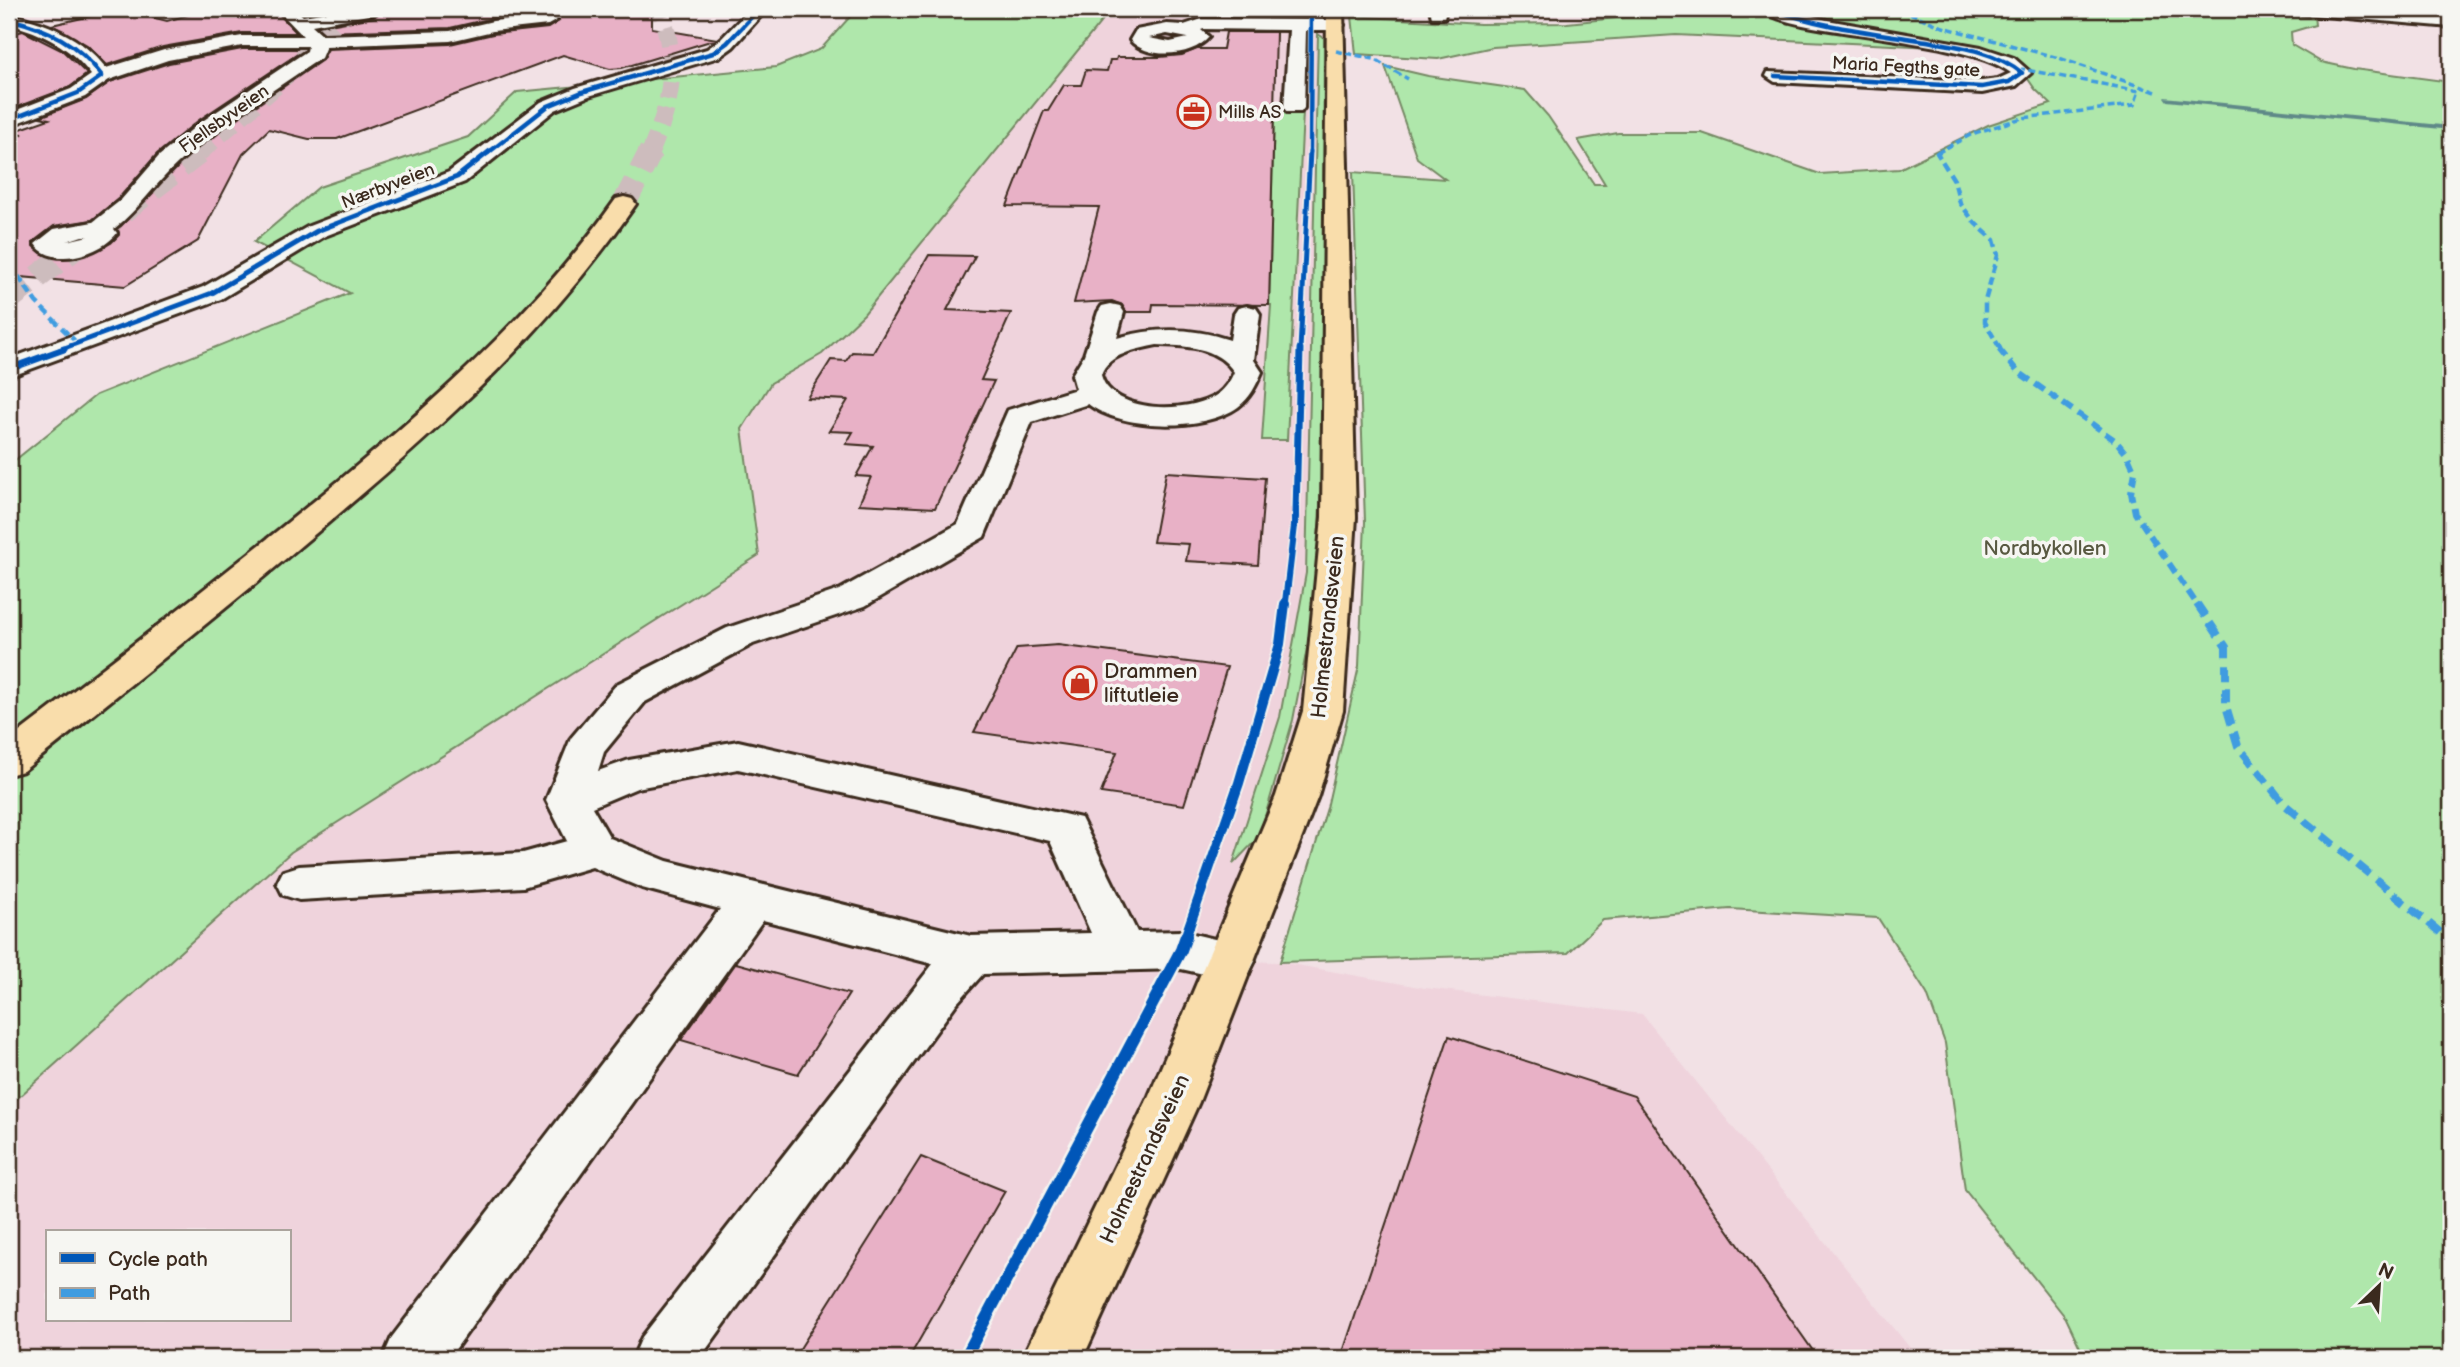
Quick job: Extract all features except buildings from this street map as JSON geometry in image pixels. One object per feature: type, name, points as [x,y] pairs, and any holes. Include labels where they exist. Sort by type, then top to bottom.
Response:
[{"type":"main road","name":"Holmestrandsveien","points":[[1052,1358],[1173,1102],[1297,796],[1323,711],[1339,517],[1320,21]]},
{"type":"main road","points":[[9,761],[302,528],[461,391],[546,307],[586,260],[624,204]]},
{"type":"street","points":[[292,15],[374,9]]},
{"type":"street","name":"Nærbyveien","points":[[9,369],[212,293],[317,231],[457,177],[548,106],[582,92],[713,53],[727,43],[759,9]]},
{"type":"street","points":[[1287,9],[1296,18],[1320,21]]},
{"type":"street","name":"Maria Fegths gate","points":[[1772,9],[1813,22],[1979,52],[2016,65],[2022,73],[2003,84],[1982,87],[1774,76]]},
{"type":"street","points":[[2301,9],[2451,22]]},
{"type":"street","points":[[292,15],[319,41]]},
{"type":"street","points":[[9,19],[44,27],[93,63],[102,76]]},
{"type":"street","points":[[9,120],[78,93],[102,76],[164,55],[242,41],[450,36],[493,26],[548,20]]},
{"type":"street","points":[[1186,30],[1202,24],[1320,21]]},
{"type":"street","points":[[1294,108],[1320,21]]},
{"type":"street","name":"Fjellsbyveien","points":[[99,229],[129,205],[167,161],[208,126],[315,54],[319,41]]},
{"type":"street","points":[[594,850],[567,800],[585,748],[631,693],[740,636],[852,598],[972,530],[1019,416],[1110,360],[1181,337],[1204,341],[1234,354],[1248,372],[1245,386],[1233,398],[1212,409],[1185,415],[1156,416],[1107,404],[1110,360],[1127,312],[1110,360]]},
{"type":"street","points":[[1234,354],[1239,314]]},
{"type":"street","points":[[567,800],[629,775],[738,755],[1066,830],[1122,951]]},
{"type":"street","points":[[299,883],[523,870],[594,850],[658,876],[971,955],[1181,950],[1231,961]]},
{"type":"street","points":[[413,1358],[752,900]]},
{"type":"street","points":[[663,1358],[939,990],[971,955]]},
{"type":"shaded area","points":[[1125,9],[1334,9],[1332,619],[1232,961],[1280,962],[1425,988],[1642,1014],[1918,1358],[9,1358],[9,1106],[291,852],[759,555],[742,429],[771,383],[822,354],[864,314],[1104,18]]},
{"type":"green space","points":[[857,9],[1125,9],[1104,18],[864,314],[822,354],[771,383],[742,429],[759,555],[291,852],[9,1106],[9,465],[96,395],[350,293],[254,242],[319,187],[468,137],[517,92],[776,67],[821,49]]},
{"type":"green space","name":"Nordbykollen","points":[[1802,9],[2283,9],[2314,16],[2315,25],[2291,32],[2292,45],[2321,62],[2451,82],[2451,1358],[2085,1358],[2066,1318],[1965,1190],[1945,1043],[1927,994],[1878,918],[1730,909],[1603,920],[1568,953],[1280,962],[1327,808],[1359,666],[1365,522],[1353,172],[1445,179],[1417,158],[1385,66],[1428,76],[1525,90],[1548,116],[1594,184],[1605,184],[1578,140],[1618,133],[1702,133],[1820,174],[1899,169],[1988,125],[2051,104],[2035,89],[2021,69],[1957,48],[1676,35],[1493,47],[1438,59],[1356,54],[1352,16],[1480,24],[1567,23],[1666,13],[1799,12]]},
{"type":"green space","points":[[1318,34],[1324,38],[1322,461],[1317,573],[1310,633],[1293,720],[1259,837],[1233,864],[1280,717],[1306,573]]},
{"type":"green space","points":[[1274,111],[1303,112],[1287,440],[1262,440],[1271,305]]},
{"type":"waterway","points":[[2167,99],[2451,128]]},
{"type":"tunnel","points":[[199,153],[278,84],[349,9]]},
{"type":"tunnel","points":[[650,153],[664,116],[671,82],[670,47],[659,9]]},
{"type":"tunnel","points":[[9,299],[201,151]]},
{"type":"tunnel","points":[[624,204],[650,153]]},
{"type":"marked path","points":[[1900,9],[1943,27],[2059,58],[2156,92]]},
{"type":"marked path","points":[[1336,51],[1356,53],[1374,59],[1408,79]]},
{"type":"marked path","points":[[2021,69],[2139,91],[2134,105],[2022,118],[1972,134],[1937,153],[1954,180],[1960,203],[1975,223],[1994,240],[1998,255],[1985,301],[1985,322],[1994,342],[2017,371],[2116,441],[2128,456],[2135,472],[2131,493],[2135,513],[2226,647],[2226,706],[2238,746],[2284,804],[2435,926],[2451,942]]},
{"type":"marked path","points":[[18,276],[36,302],[77,343]]},
{"type":"cycle path","points":[[9,369],[212,293],[317,231],[457,177],[548,106],[582,92],[713,53],[727,43],[759,9]]},
{"type":"cycle path","points":[[965,1358],[1181,950],[1239,783],[1280,644],[1296,513],[1301,307],[1310,168],[1311,9]]},
{"type":"cycle path","points":[[1772,9],[1794,18],[1827,25],[1981,53],[2008,62],[2022,73],[2009,82],[1982,87],[1775,76]]},
{"type":"cycle path","points":[[9,19],[62,38],[83,54],[102,76],[78,93],[9,120]]},
{"type":"place","name":"Mills AS","points":[[1194,112]]},
{"type":"place","name":"Drammen liftutleie","points":[[1080,683]]}]
